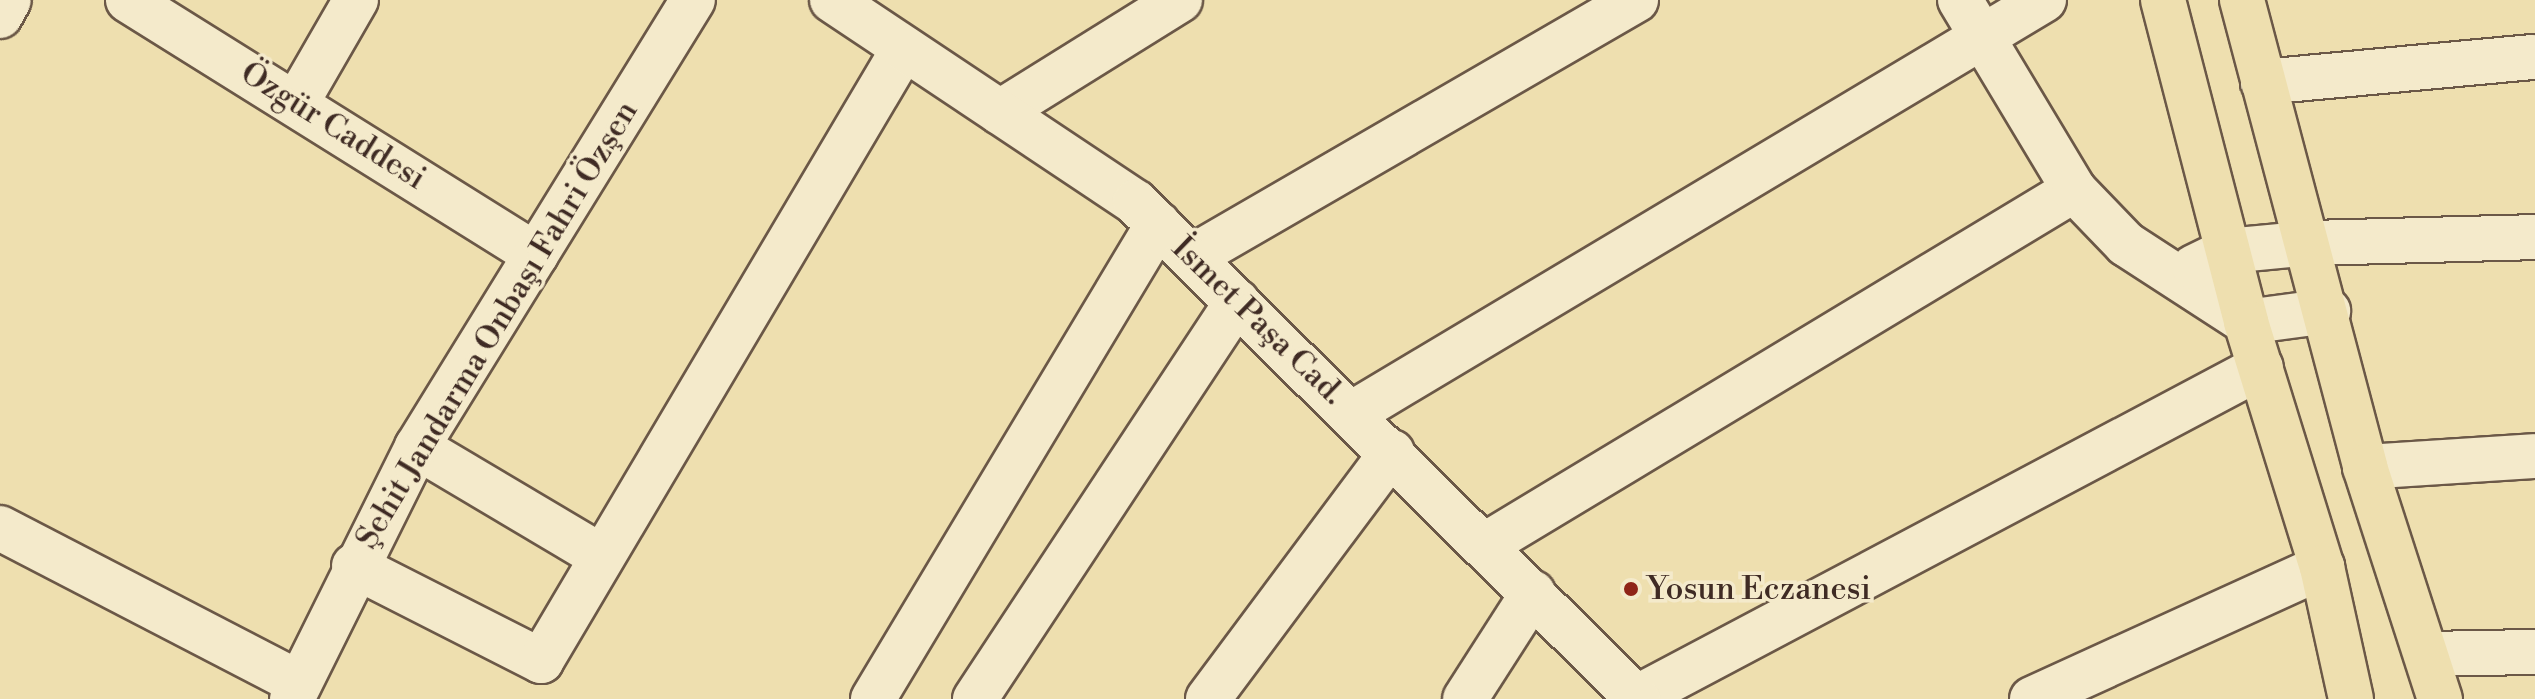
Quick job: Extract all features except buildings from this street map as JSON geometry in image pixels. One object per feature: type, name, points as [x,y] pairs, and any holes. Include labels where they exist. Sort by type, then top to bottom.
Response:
[{"type":"main road","points":[[2163,0],[2246,322],[2322,567],[2351,699]]},
{"type":"main road","points":[[2242,0],[2328,311],[2365,467],[2440,699]]},
{"type":"street","points":[[0,16],[9,0]]},
{"type":"street","name":"Özgür Caddesi","points":[[128,0],[181,14],[297,102],[536,255]]},
{"type":"street","points":[[297,102],[356,0]]},
{"type":"street","name":"Şehit Jandarma Onbaşı Fahri Özşen","points":[[296,691],[354,566],[417,447],[693,0]]},
{"type":"street","name":"İsmet Paşa Cad.","points":[[832,0],[1000,112],[1158,224],[1353,413],[1637,698]]},
{"type":"street","points":[[1000,112],[1180,0]]},
{"type":"street","points":[[1192,257],[1636,0]]},
{"type":"street","points":[[1353,413],[1970,16],[2044,0]]},
{"type":"street","points":[[1970,16],[2074,190],[2126,244],[2246,322],[2328,311]]},
{"type":"street","points":[[354,566],[541,661],[904,48]]},
{"type":"street","points":[[2263,82],[2535,57]]},
{"type":"street","points":[[1485,545],[2074,190]]},
{"type":"street","points":[[885,695],[1158,224]]},
{"type":"street","points":[[2173,274],[2227,251],[2310,243],[2535,237]]},
{"type":"street","points":[[975,699],[1237,301]]},
{"type":"street","points":[[1637,698],[2261,367]]},
{"type":"street","points":[[417,447],[602,557]]},
{"type":"street","points":[[1208,699],[1392,452]]},
{"type":"street","points":[[2365,467],[2535,456]]},
{"type":"street","points":[[0,528],[296,691]]},
{"type":"street","points":[[2032,699],[2322,567]]},
{"type":"street","points":[[1465,699],[1533,593]]},
{"type":"street","points":[[2427,654],[2535,652]]},
{"type":"place","name":"Yosun Eczanesi","points":[[1631,589]]}]
